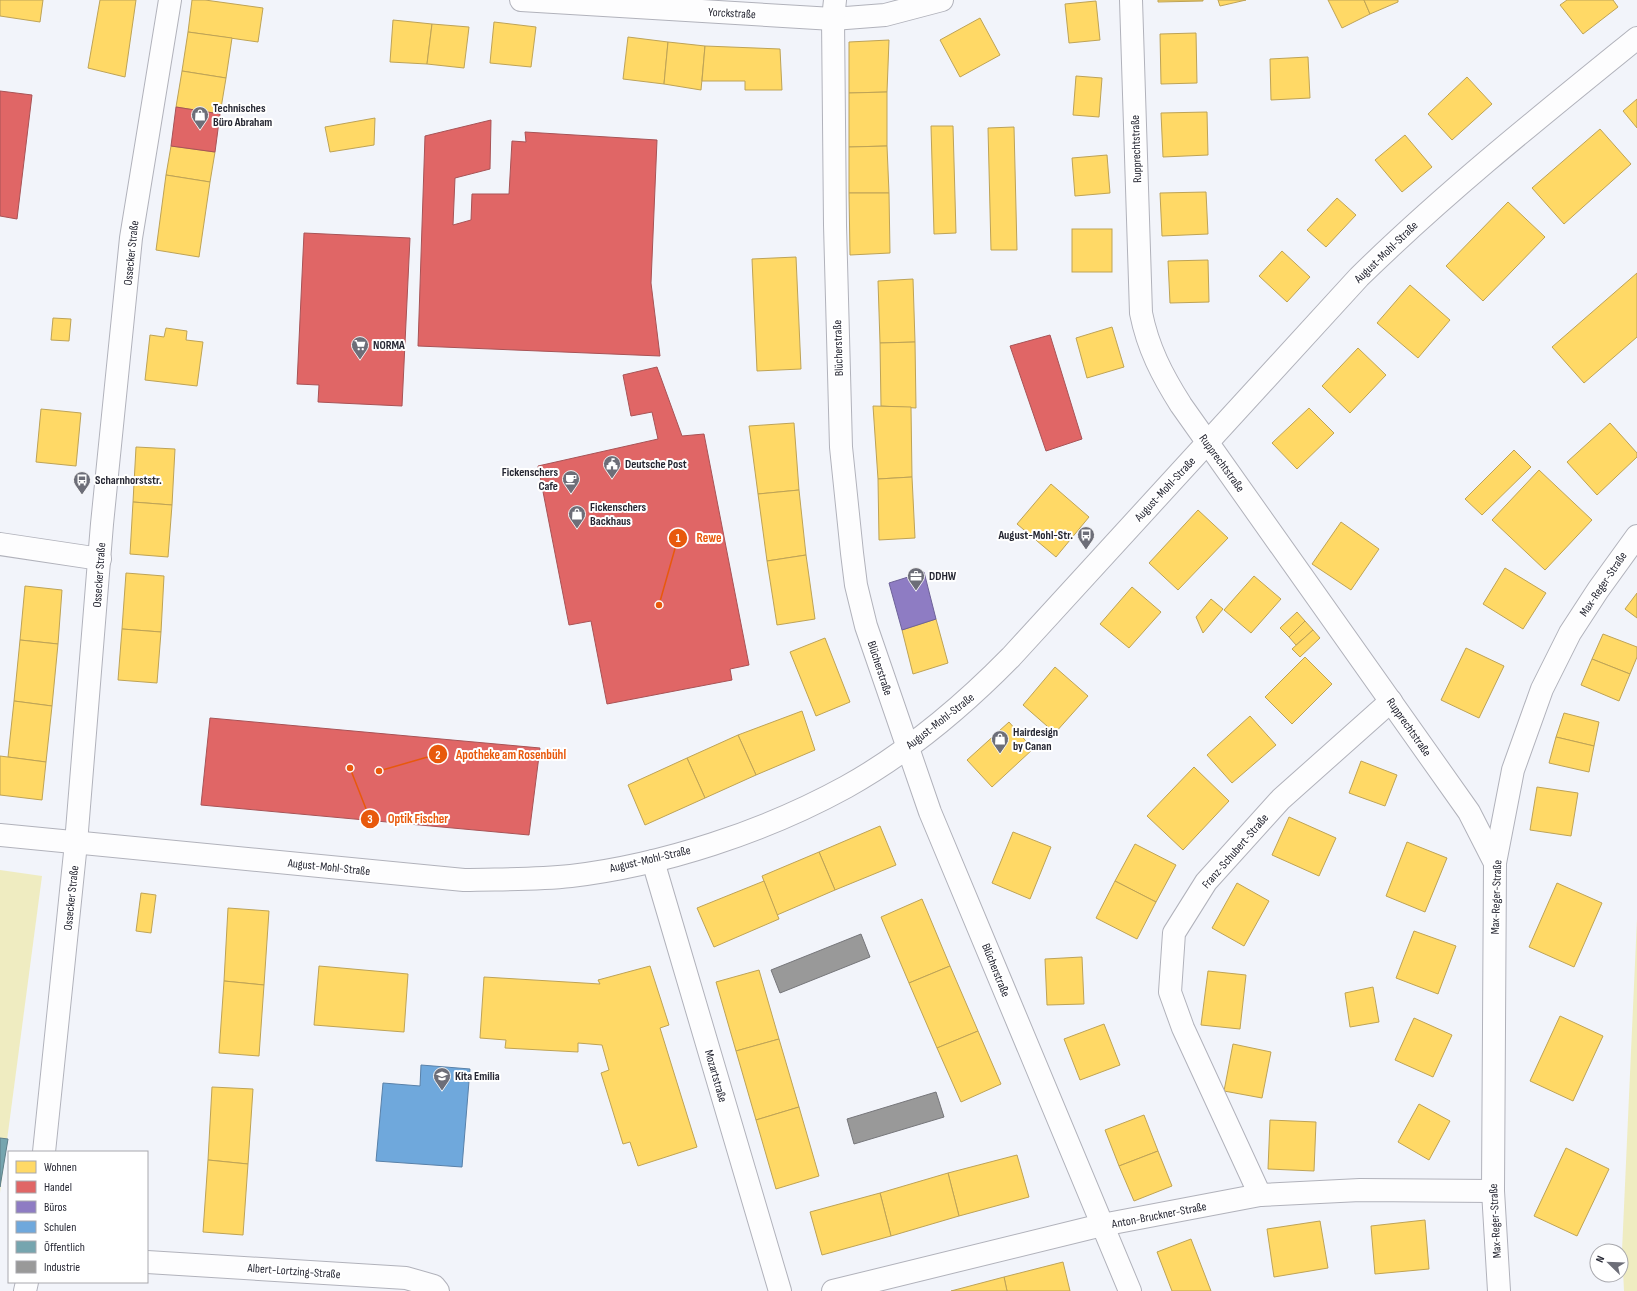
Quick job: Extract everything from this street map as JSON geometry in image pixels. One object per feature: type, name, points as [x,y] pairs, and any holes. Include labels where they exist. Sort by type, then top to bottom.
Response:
[{"type":"street","name":"Ossecker Straße","points":[[44,1151],[76,843],[100,559],[131,238],[170,0]]},
{"type":"street","name":"Yorckstraße","points":[[521,0],[834,9],[885,15],[942,0]]},
{"type":"street","name":"Rupprechtstraße","points":[[1131,0],[1142,313],[1146,334],[1163,377],[1469,812],[1495,863]]},
{"type":"street","name":"Blücherstraße","points":[[834,9],[835,226],[841,455],[852,553],[860,604],[906,747],[930,812],[1130,1291]]},
{"type":"street","name":"August-Mohl-Straße","points":[[0,835],[464,880],[523,879],[571,876],[653,861],[744,833],[786,816],[847,786],[906,747],[978,692],[1336,302],[1406,231],[1510,142],[1637,38]]},
{"type":"street","name":"Max-Reger-Straße","points":[[1499,1291],[1493,1191],[1495,863],[1513,770],[1542,689],[1570,633],[1598,590],[1637,536]]},
{"type":"street","points":[[0,544],[100,559]]},
{"type":"street","name":"Franz-Schubert-Straße","points":[[1260,1196],[1183,1028],[1170,992],[1174,933],[1206,882],[1281,799],[1391,701]]},
{"type":"street","name":"Mozartstraße","points":[[653,861],[780,1291]]},
{"type":"street","name":"Anton-Bruckner-Straße","points":[[833,1291],[1102,1225],[1260,1196],[1360,1190],[1493,1191]]},
{"type":"street","name":"Albert-Lortzing-Straße","points":[[148,1262],[406,1278],[434,1286],[438,1291]]},
{"type":"shaded area","points":[[0,870],[42,876],[0,1193]]},
{"type":"shaded area","points":[[1637,919],[1637,1291],[1624,1291],[1624,1283],[1629,1283],[1629,1243],[1622,1243]]},
{"type":"building: Wohnen","points":[[0,0],[43,0],[40,22],[0,16]]},
{"type":"building: Wohnen","points":[[100,0],[136,0],[125,77],[88,68]]},
{"type":"building: Wohnen","points":[[192,0],[205,0],[263,8],[258,42],[188,32]]},
{"type":"building: Wohnen","points":[[1158,0],[1203,0],[1203,1],[1158,2]]},
{"type":"building: Wohnen","points":[[1218,0],[1246,0],[1220,6]]},
{"type":"building: Wohnen","points":[[1328,0],[1364,0],[1370,14],[1342,28]]},
{"type":"building: Wohnen","points":[[1364,0],[1398,0],[1398,2],[1370,14]]},
{"type":"building: Wohnen","points":[[1567,0],[1613,0],[1618,7],[1583,34],[1560,5]]},
{"type":"building: Wohnen","points":[[1096,1],[1100,40],[1069,43],[1065,4]]},
{"type":"building: Wohnen","points":[[980,18],[1000,55],[960,77],[940,40]]},
{"type":"building: Wohnen","points":[[393,20],[432,24],[427,64],[390,62]]},
{"type":"building: Wohnen","points":[[494,22],[536,27],[531,67],[490,63]]},
{"type":"building: Wohnen","points":[[432,24],[469,27],[464,68],[427,64]]},
{"type":"building: Wohnen","points":[[188,32],[232,38],[226,78],[182,71]]},
{"type":"building: Wohnen","points":[[1196,33],[1197,83],[1161,84],[1160,34]]},
{"type":"building: Wohnen","points":[[628,37],[668,42],[664,84],[623,79]]},
{"type":"building: Wohnen","points":[[889,40],[887,92],[849,93],[849,42]]},
{"type":"building: Wohnen","points":[[668,42],[705,46],[701,90],[664,84]]},
{"type":"building: Wohnen","points":[[705,46],[780,49],[782,90],[745,90],[745,81],[702,81]]},
{"type":"building: Wohnen","points":[[1308,57],[1310,98],[1271,100],[1270,59]]},
{"type":"building: Wohnen","points":[[182,71],[226,78],[220,114],[176,107]]},
{"type":"building: Wohnen","points":[[1076,76],[1102,78],[1099,117],[1073,115]]},
{"type":"building: Wohnen","points":[[1467,77],[1492,104],[1452,140],[1428,114]]},
{"type":"building: Wohnen","points":[[887,92],[887,146],[849,147],[849,93]]},
{"type":"building: Wohnen","points":[[1637,99],[1637,128],[1623,111]]},
{"type":"building: Wohnen","points":[[1207,112],[1208,155],[1163,157],[1161,113]]},
{"type":"building: Wohnen","points":[[375,118],[374,145],[330,152],[325,127]]},
{"type":"building: Wohnen","points":[[931,126],[953,126],[956,233],[934,234]]},
{"type":"building: Wohnen","points":[[1014,127],[1017,250],[991,250],[988,128]]},
{"type":"building: Wohnen","points":[[1600,129],[1631,164],[1564,224],[1532,188]]},
{"type":"building: Wohnen","points":[[1405,135],[1432,167],[1402,192],[1375,160]]},
{"type":"building: Wohnen","points":[[171,146],[215,152],[210,182],[166,175]]},
{"type":"building: Wohnen","points":[[887,146],[889,193],[849,193],[849,147]]},
{"type":"building: Wohnen","points":[[1107,155],[1110,193],[1075,196],[1072,158]]},
{"type":"building: Wohnen","points":[[166,175],[210,182],[199,257],[156,250]]},
{"type":"building: Wohnen","points":[[1206,192],[1208,234],[1162,236],[1160,193]]},
{"type":"building: Wohnen","points":[[849,193],[889,193],[890,253],[850,255]]},
{"type":"building: Wohnen","points":[[1337,198],[1356,215],[1326,247],[1307,230]]},
{"type":"building: Wohnen","points":[[1508,202],[1545,237],[1483,301],[1446,266]]},
{"type":"building: Wohnen","points":[[1072,229],[1112,229],[1112,272],[1072,272]]},
{"type":"building: Wohnen","points":[[1282,251],[1310,277],[1287,302],[1259,276]]},
{"type":"building: Wohnen","points":[[796,257],[801,369],[757,371],[752,259]]},
{"type":"building: Wohnen","points":[[1208,260],[1209,302],[1170,303],[1168,261]]},
{"type":"building: Wohnen","points":[[1637,273],[1637,337],[1584,383],[1552,347]]},
{"type":"building: Wohnen","points":[[913,279],[915,342],[880,343],[878,281]]},
{"type":"building: Wohnen","points":[[1410,285],[1450,320],[1418,358],[1377,323]]},
{"type":"building: Wohnen","points":[[53,318],[71,319],[69,341],[51,340]]},
{"type":"building: Wohnen","points":[[1112,327],[1124,367],[1087,378],[1076,338]]},
{"type":"building: Wohnen","points":[[166,328],[187,331],[186,340],[203,342],[197,386],[145,380],[150,335],[164,337]]},
{"type":"building: Wohnen","points":[[915,342],[916,408],[881,406],[880,343]]},
{"type":"building: Wohnen","points":[[1358,348],[1386,375],[1350,413],[1322,386]]},
{"type":"building: Wohnen","points":[[873,406],[911,407],[912,477],[878,479]]},
{"type":"building: Wohnen","points":[[1309,408],[1334,433],[1297,469],[1272,443]]},
{"type":"building: Wohnen","points":[[41,409],[81,413],[76,466],[36,462]]},
{"type":"building: Wohnen","points":[[794,423],[799,490],[758,494],[749,426]]},
{"type":"building: Wohnen","points":[[1610,423],[1637,453],[1637,457],[1597,495],[1567,462]]},
{"type":"building: Wohnen","points":[[136,447],[175,449],[172,505],[133,502]]},
{"type":"building: Wohnen","points":[[1514,450],[1531,467],[1482,515],[1465,499]]},
{"type":"building: Wohnen","points":[[1539,470],[1592,520],[1545,570],[1492,520]]},
{"type":"building: Wohnen","points":[[912,477],[915,538],[879,540],[878,479]]},
{"type":"building: Wohnen","points":[[1051,484],[1089,517],[1056,557],[1017,524]]},
{"type":"building: Wohnen","points":[[799,490],[806,555],[767,561],[758,494]]},
{"type":"building: Wohnen","points":[[133,502],[172,505],[168,557],[130,554]]},
{"type":"building: Wohnen","points":[[1198,510],[1228,538],[1178,590],[1149,563]]},
{"type":"building: Wohnen","points":[[1341,522],[1379,549],[1351,590],[1312,564]]},
{"type":"building: Wohnen","points":[[806,555],[815,619],[777,625],[767,561]]},
{"type":"building: Wohnen","points":[[1505,568],[1546,593],[1523,629],[1483,604]]},
{"type":"building: Wohnen","points":[[126,573],[164,576],[161,632],[122,629]]},
{"type":"building: Wohnen","points":[[1254,576],[1281,599],[1251,633],[1224,610]]},
{"type":"building: Wohnen","points":[[25,586],[62,590],[58,644],[20,640]]},
{"type":"building: Wohnen","points":[[1132,587],[1161,612],[1129,648],[1100,624]]},
{"type":"building: Wohnen","points":[[1637,593],[1637,618],[1625,609]]},
{"type":"building: Wohnen","points":[[1211,599],[1223,609],[1203,633],[1196,617]]},
{"type":"building: Wohnen","points":[[1297,612],[1305,621],[1289,637],[1280,628]]},
{"type":"building: Wohnen","points":[[936,619],[948,663],[913,674],[902,630]]},
{"type":"building: Wohnen","points":[[1305,621],[1313,630],[1296,645],[1289,637]]},
{"type":"building: Wohnen","points":[[122,629],[161,632],[157,683],[118,680]]},
{"type":"building: Wohnen","points":[[1313,630],[1320,638],[1300,657],[1292,649]]},
{"type":"building: Wohnen","points":[[1603,634],[1637,647],[1637,657],[1630,674],[1592,659]]},
{"type":"building: Wohnen","points":[[825,638],[850,702],[816,716],[790,652]]},
{"type":"building: Wohnen","points":[[20,640],[58,644],[52,706],[14,701]]},
{"type":"building: Wohnen","points":[[1466,648],[1504,666],[1479,718],[1441,700]]},
{"type":"building: Wohnen","points":[[1305,657],[1332,684],[1292,724],[1265,697]]},
{"type":"building: Wohnen","points":[[1592,659],[1630,674],[1619,701],[1581,685]]},
{"type":"building: Wohnen","points":[[1055,667],[1088,696],[1055,733],[1023,705]]},
{"type":"building: Wohnen","points":[[14,701],[52,706],[46,762],[8,757]]},
{"type":"building: Wohnen","points":[[802,711],[815,750],[756,775],[738,735]]},
{"type":"building: Wohnen","points":[[1564,713],[1599,722],[1594,746],[1556,737]]},
{"type":"building: Wohnen","points":[[1250,716],[1276,745],[1232,783],[1207,755]]},
{"type":"building: Wohnen","points":[[1009,722],[1033,749],[992,787],[967,760]]},
{"type":"building: Wohnen","points":[[738,735],[756,775],[705,798],[687,758]]},
{"type":"building: Wohnen","points":[[1556,737],[1594,746],[1589,772],[1549,763]]},
{"type":"building: Wohnen","points":[[0,756],[46,762],[42,800],[0,795]]},
{"type":"building: Wohnen","points":[[687,758],[705,798],[645,825],[628,785]]},
{"type":"building: Wohnen","points":[[1361,761],[1397,775],[1385,806],[1349,793]]},
{"type":"building: Wohnen","points":[[1194,767],[1229,801],[1183,850],[1147,816]]},
{"type":"building: Wohnen","points":[[1537,787],[1578,793],[1571,836],[1530,830]]},
{"type":"building: Wohnen","points":[[1289,817],[1336,838],[1319,876],[1272,855]]},
{"type":"building: Wohnen","points":[[880,826],[896,865],[835,890],[819,852]]},
{"type":"building: Wohnen","points":[[1013,832],[1051,847],[1030,899],[992,883]]},
{"type":"building: Wohnen","points":[[1407,842],[1447,858],[1425,912],[1386,896]]},
{"type":"building: Wohnen","points":[[1135,844],[1176,865],[1156,902],[1115,881]]},
{"type":"building: Wohnen","points":[[819,852],[835,890],[777,915],[762,876]]},
{"type":"building: Wohnen","points":[[764,881],[779,919],[714,947],[697,908]]},
{"type":"building: Wohnen","points":[[1115,881],[1156,902],[1137,939],[1096,918]]},
{"type":"building: Wohnen","points":[[1237,883],[1269,901],[1244,946],[1212,928]]},
{"type":"building: Wohnen","points":[[1557,883],[1602,903],[1574,967],[1529,947]]},
{"type":"building: Wohnen","points":[[141,893],[156,895],[151,933],[136,931]]},
{"type":"building: Wohnen","points":[[922,899],[950,966],[909,983],[881,917]]},
{"type":"building: Wohnen","points":[[228,908],[269,911],[264,985],[224,981]]},
{"type":"building: Wohnen","points":[[1414,931],[1456,946],[1438,994],[1396,978]]},
{"type":"building: Wohnen","points":[[1082,957],[1084,1004],[1047,1005],[1045,959]]},
{"type":"building: Wohnen","points":[[319,966],[408,974],[404,1032],[314,1025]]},
{"type":"building: Wohnen","points":[[650,966],[669,1025],[660,1028],[697,1147],[638,1166],[630,1142],[623,1144],[601,1073],[609,1070],[602,1045],[578,1043],[578,1052],[505,1048],[506,1040],[480,1038],[484,977],[600,984],[598,980]]},
{"type":"building: Wohnen","points":[[950,966],[978,1031],[937,1048],[909,983]]},
{"type":"building: Wohnen","points":[[759,970],[779,1039],[736,1051],[716,982]]},
{"type":"building: Wohnen","points":[[1208,971],[1246,975],[1240,1029],[1201,1025]]},
{"type":"building: Wohnen","points":[[224,981],[264,985],[259,1056],[219,1053]]},
{"type":"building: Wohnen","points":[[1373,987],[1379,1022],[1350,1027],[1345,993]]},
{"type":"building: Wohnen","points":[[1560,1016],[1603,1036],[1573,1101],[1530,1081]]},
{"type":"building: Wohnen","points":[[1414,1018],[1452,1035],[1433,1077],[1395,1060]]},
{"type":"building: Wohnen","points":[[1104,1024],[1120,1065],[1080,1080],[1064,1039]]},
{"type":"building: Wohnen","points":[[978,1031],[1001,1084],[961,1102],[937,1048]]},
{"type":"building: Wohnen","points":[[779,1039],[799,1107],[756,1120],[736,1051]]},
{"type":"building: Wohnen","points":[[1233,1044],[1271,1052],[1262,1098],[1224,1091]]},
{"type":"building: Wohnen","points":[[212,1087],[253,1089],[248,1164],[208,1160]]},
{"type":"building: Wohnen","points":[[1419,1104],[1450,1121],[1429,1160],[1398,1142]]},
{"type":"building: Wohnen","points":[[799,1107],[819,1176],[776,1189],[756,1120]]},
{"type":"building: Wohnen","points":[[1144,1115],[1158,1151],[1119,1166],[1105,1130]]},
{"type":"building: Wohnen","points":[[1270,1120],[1316,1122],[1314,1171],[1268,1169]]},
{"type":"building: Wohnen","points":[[1566,1148],[1609,1169],[1577,1236],[1534,1216]]},
{"type":"building: Wohnen","points":[[1158,1151],[1172,1186],[1134,1201],[1119,1166]]},
{"type":"building: Wohnen","points":[[1017,1155],[1029,1197],[959,1216],[948,1173]]},
{"type":"building: Wohnen","points":[[208,1160],[248,1164],[243,1235],[203,1232]]},
{"type":"building: Wohnen","points":[[948,1173],[959,1216],[891,1236],[880,1193]]},
{"type":"building: Wohnen","points":[[880,1193],[891,1236],[822,1255],[810,1212]]},
{"type":"building: Wohnen","points":[[1425,1220],[1429,1269],[1375,1274],[1371,1226]]},
{"type":"building: Wohnen","points":[[1320,1221],[1328,1268],[1274,1277],[1267,1229]]},
{"type":"building: Wohnen","points":[[1191,1239],[1211,1291],[1172,1291],[1157,1252]]},
{"type":"building: Wohnen","points":[[1063,1262],[1070,1291],[1007,1291],[1004,1277]]},
{"type":"building: Wohnen","points":[[1004,1277],[1007,1291],[951,1291]]},
{"type":"building: Handel","points":[[0,91],[32,95],[17,219],[0,216]]},
{"type":"building: Handel","points":[[176,107],[220,114],[215,152],[171,146]]},
{"type":"building: Handel","points":[[491,120],[490,169],[455,178],[453,225],[471,220],[472,194],[509,194],[512,141],[526,142],[525,132],[657,140],[651,283],[660,356],[418,346],[425,136]]},
{"type":"building: Handel","points":[[304,233],[410,238],[402,406],[318,402],[319,385],[297,384]]},
{"type":"building: Handel","points":[[1050,335],[1082,439],[1046,451],[1010,346]]},
{"type":"building: Handel","points":[[657,367],[682,436],[704,434],[749,665],[730,669],[732,680],[607,704],[591,621],[569,625],[538,466],[658,439],[652,412],[631,416],[623,375]]},
{"type":"building: Handel","points":[[210,718],[540,748],[529,835],[201,805]]},
{"type":"building: Büros","points":[[924,572],[936,619],[902,630],[889,583]]},
{"type":"building: Schulen","points":[[421,1065],[470,1069],[462,1167],[376,1161],[383,1083],[420,1086]]},
{"type":"building: Öffentlich","points":[[0,1138],[8,1139],[0,1187]]},
{"type":"building: Industrie","points":[[861,934],[870,957],[780,993],[771,970]]},
{"type":"building: Industrie","points":[[936,1092],[944,1117],[854,1144],[847,1119]]},
{"type":"place","name":"Technisches Büro Abraham","points":[[200,130]]},
{"type":"place","name":"NORMA","points":[[360,360]]},
{"type":"place","name":"Deutsche Post","points":[[612,479]]},
{"type":"place","name":"Fickenschers Cafe","points":[[571,494]]},
{"type":"place","name":"Scharnhorststr.","points":[[82,495]]},
{"type":"place","name":"Fickenschers Backhaus","points":[[577,529]]},
{"type":"place","name":"August-Mohl-Str.","points":[[1086,550]]},
{"type":"place","name":"DDHW","points":[[916,591]]},
{"type":"place","name":"Rewe","points":[[659,605]]},
{"type":"place","name":"Hairdesign by Canan","points":[[1000,754]]},
{"type":"place","name":"Optik Fischer","points":[[350,768]]},
{"type":"place","name":"Apotheke am Rosenbühl","points":[[379,771]]},
{"type":"place","name":"Kita Emilia","points":[[442,1091]]}]
